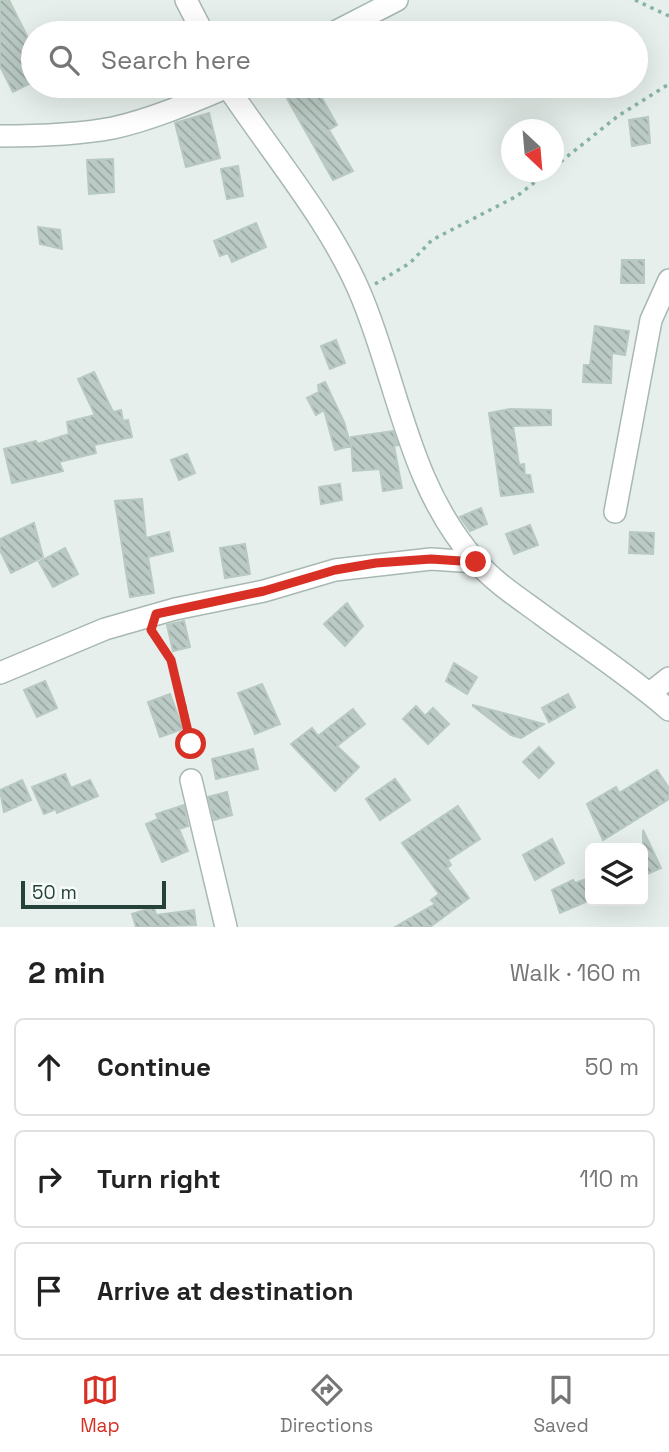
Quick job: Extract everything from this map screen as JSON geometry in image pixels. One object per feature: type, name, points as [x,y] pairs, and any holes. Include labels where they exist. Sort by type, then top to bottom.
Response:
[{"type":"street","points":[[186,0],[197,21]]},
{"type":"street","points":[[357,21],[397,0]]},
{"type":"street","points":[[0,136],[53,135],[113,128],[172,110],[200,98]]},
{"type":"street","points":[[236,98],[328,235],[358,290],[397,408],[431,498],[476,562],[513,594],[650,693],[669,710]]},
{"type":"street","points":[[615,512],[651,320],[669,280]]},
{"type":"street","points":[[0,673],[105,629],[156,614],[264,591],[335,570],[376,563],[431,559],[476,562]]},
{"type":"street","points":[[650,693],[669,678]]},
{"type":"street","points":[[191,780],[226,927]]},
{"type":"path","points":[[635,0],[669,16]]},
{"type":"path","points":[[648,97],[669,84]]},
{"type":"path","points":[[564,159],[618,116],[647,98]]},
{"type":"path","points":[[358,290],[387,279],[410,263],[432,240],[517,196],[535,182]]},
{"type":"path","points":[[156,614],[151,630],[171,660],[180,688],[191,744],[191,780]]},
{"type":"building","points":[[0,0],[9,0],[21,24],[21,88],[13,92],[0,66]]},
{"type":"building","points":[[287,98],[322,98],[337,125],[329,130],[353,171],[333,180]]},
{"type":"building","points":[[209,113],[220,158],[186,167],[175,123]]},
{"type":"building","points":[[648,117],[650,143],[632,146],[629,120]]},
{"type":"building","points":[[113,159],[114,192],[89,194],[87,160]]},
{"type":"building","points":[[238,166],[243,196],[227,199],[221,169]]},
{"type":"building","points":[[256,223],[266,247],[232,262],[228,253],[220,256],[214,241]]},
{"type":"building","points":[[38,227],[60,230],[62,249],[40,244]]},
{"type":"building","points":[[622,260],[644,260],[644,283],[621,283]]},
{"type":"building","points":[[595,326],[629,331],[625,355],[612,353],[611,383],[583,382],[584,365],[590,365]]},
{"type":"building","points":[[336,340],[345,363],[330,369],[321,346]]},
{"type":"building","points":[[94,372],[113,412],[121,410],[123,421],[128,420],[132,437],[94,445],[96,453],[59,462],[63,471],[12,483],[4,449],[36,441],[37,444],[69,434],[67,422],[95,415],[78,379]]},
{"type":"building","points":[[325,382],[344,422],[351,446],[335,450],[324,410],[316,415],[307,398],[319,392],[318,385]]},
{"type":"building","points":[[510,409],[551,410],[551,425],[513,426],[519,465],[524,464],[525,475],[530,475],[533,492],[501,496],[489,413]]},
{"type":"building","points":[[393,431],[398,445],[394,446],[402,488],[383,491],[380,469],[353,471],[351,437]]},
{"type":"building","points":[[187,454],[195,473],[179,480],[171,460]]},
{"type":"building","points":[[340,484],[342,500],[321,504],[319,487]]},
{"type":"building","points":[[142,499],[146,538],[169,532],[173,551],[148,557],[154,593],[130,597],[115,501]]},
{"type":"building","points":[[481,508],[487,524],[470,531],[460,517]]},
{"type":"building","points":[[34,523],[43,557],[11,573],[0,550],[0,539]]},
{"type":"building","points":[[530,525],[538,545],[514,554],[506,534]]},
{"type":"building","points":[[630,532],[654,533],[653,554],[629,553]]},
{"type":"building","points":[[245,544],[250,574],[225,578],[220,548]]},
{"type":"building","points":[[65,548],[78,574],[53,587],[39,562]]},
{"type":"building","points":[[347,603],[363,626],[345,646],[324,624]]},
{"type":"building","points":[[184,621],[190,647],[173,651],[167,625]]},
{"type":"building","points":[[454,663],[477,677],[467,694],[446,681]]},
{"type":"building","points":[[45,681],[57,708],[37,717],[24,690]]},
{"type":"building","points":[[262,684],[280,724],[255,734],[238,693]]},
{"type":"building","points":[[170,694],[183,729],[160,737],[148,702]]},
{"type":"building","points":[[568,694],[575,707],[549,722],[542,708]]},
{"type":"building","points":[[416,706],[425,716],[433,708],[449,724],[428,744],[403,719]]},
{"type":"building","points":[[473,706],[544,724],[521,738],[511,735]]},
{"type":"building","points":[[353,709],[365,724],[337,746],[359,767],[335,791],[291,744],[312,728],[318,736]]},
{"type":"building","points":[[539,747],[554,763],[539,778],[523,762]]},
{"type":"building","points":[[253,749],[258,769],[216,779],[212,759]]},
{"type":"building","points":[[657,770],[669,788],[669,799],[603,840],[587,804],[616,787],[619,793]]},
{"type":"building","points":[[65,774],[71,788],[90,780],[98,796],[57,813],[56,809],[44,814],[32,787]]},
{"type":"building","points":[[395,779],[410,800],[380,820],[366,799]]},
{"type":"building","points":[[22,780],[31,800],[4,812],[0,790]]},
{"type":"building","points":[[227,792],[232,815],[214,820],[208,797]]},
{"type":"building","points":[[184,805],[188,826],[179,829],[188,851],[162,862],[146,824],[158,819],[156,814]]},
{"type":"building","points":[[458,806],[480,839],[448,860],[451,865],[447,868],[469,898],[430,927],[395,927],[435,904],[431,900],[439,894],[402,843]]},
{"type":"building","points":[[643,830],[661,868],[648,874],[648,843],[643,843]]},
{"type":"building","points":[[552,839],[564,863],[535,880],[523,855]]},
{"type":"building","points":[[573,880],[575,883],[585,880],[585,902],[560,913],[552,890]]},
{"type":"building","points":[[154,907],[156,915],[194,910],[196,925],[136,927],[132,914]]},
{"type":"route","points":[[191,744],[180,688],[171,660],[151,630],[156,614],[264,591],[335,570],[376,563],[431,559],[476,562]]}]
